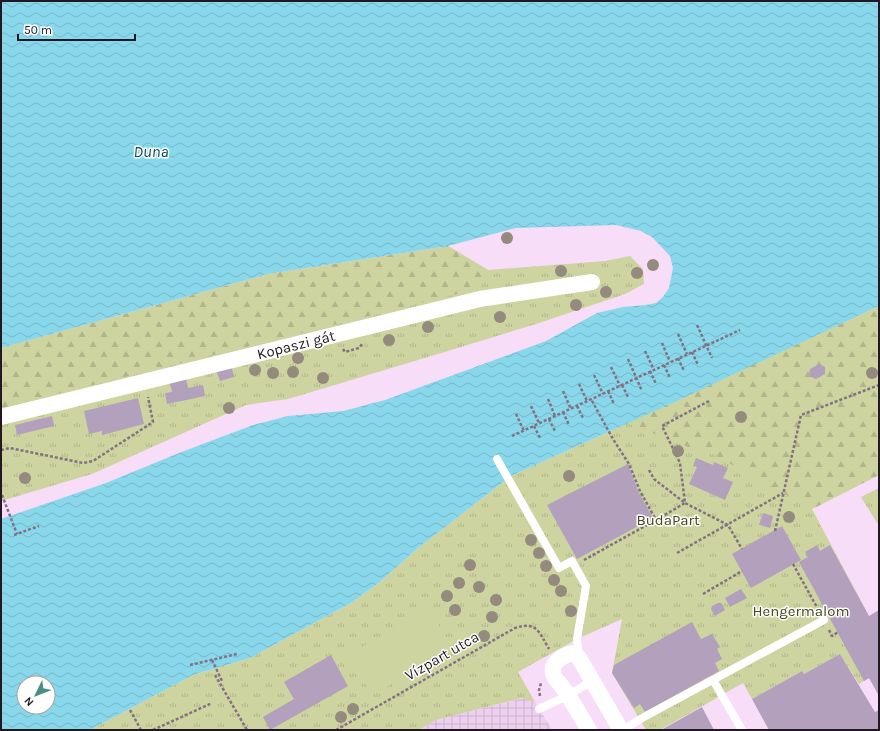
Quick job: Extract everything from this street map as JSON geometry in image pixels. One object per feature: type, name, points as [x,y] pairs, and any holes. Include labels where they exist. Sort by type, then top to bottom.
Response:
[{"type":"street","name":"Kopaszi gát","points":[[1,417],[480,299],[592,282]]},
{"type":"street","points":[[589,730],[555,678],[552,671],[553,658],[563,657],[574,653],[579,658],[622,730]]},
{"type":"lane","points":[[496,459],[559,568],[572,561],[586,586],[577,639],[579,658]]},
{"type":"lane","points":[[622,730],[824,620]]},
{"type":"lane","points":[[713,680],[742,730]]},
{"type":"lane","points":[[539,709],[567,696],[592,681]]},
{"type":"path","points":[[697,325],[712,358]]},
{"type":"path","points":[[512,436],[740,330]]},
{"type":"path","points":[[678,334],[687,354]]},
{"type":"path","points":[[662,343],[670,362]]},
{"type":"path","points":[[645,351],[654,370]]},
{"type":"path","points":[[692,352],[698,365]]},
{"type":"path","points":[[678,358],[684,371]]},
{"type":"path","points":[[628,359],[642,391]]},
{"type":"path","points":[[664,365],[670,378]]},
{"type":"path","points":[[611,367],[628,397]]},
{"type":"path","points":[[650,371],[656,384]]},
{"type":"path","points":[[594,375],[603,394]]},
{"type":"path","points":[[1,450],[10,448],[83,463],[93,461],[153,422],[146,382]]},
{"type":"path","points":[[579,384],[587,401]]},
{"type":"path","points":[[775,531],[801,415],[879,385]]},
{"type":"path","points":[[563,391],[571,408]]},
{"type":"path","points":[[608,391],[614,404]]},
{"type":"path","points":[[548,399],[555,416]]},
{"type":"path","points":[[591,399],[629,464],[640,490],[656,520]]},
{"type":"path","points":[[685,503],[680,463],[662,426],[709,401]]},
{"type":"path","points":[[531,406],[539,423]]},
{"type":"path","points":[[577,406],[583,418]]},
{"type":"path","points":[[563,412],[569,424]]},
{"type":"path","points":[[516,414],[524,431]]},
{"type":"path","points":[[549,419],[555,431]]},
{"type":"path","points":[[534,426],[540,438]]},
{"type":"path","points":[[649,470],[654,479],[685,503],[728,525],[742,549]]},
{"type":"path","points":[[678,553],[783,493]]},
{"type":"path","points":[[2,495],[15,534],[39,526]]},
{"type":"path","points":[[580,562],[685,503]]},
{"type":"path","points":[[793,564],[824,620]]},
{"type":"path","points":[[703,594],[742,571]]},
{"type":"path","name":"Vízpart utca","points":[[336,730],[514,628],[523,625],[530,625],[537,630],[553,658]]},
{"type":"path","points":[[190,665],[237,654]]},
{"type":"path","points":[[212,660],[222,681]]},
{"type":"path","points":[[215,675],[247,730]]},
{"type":"path","points":[[153,730],[212,703]]},
{"type":"path","points":[[130,710],[141,730]]},
{"type":"shaded area","points":[[523,698],[535,702],[552,730],[419,730],[436,720]]},
{"type":"green space","points":[[448,246],[488,270],[605,261],[630,256],[643,269],[644,284],[625,294],[536,324],[428,357],[288,399],[246,405],[92,474],[1,501],[1,348]]},
{"type":"green space","points":[[448,246],[488,270],[477,289],[1,408],[1,348],[268,274]]},
{"type":"green space","points":[[879,306],[879,475],[812,509],[709,452],[696,450],[627,423]]},
{"type":"green space","name":"BudaPart","points":[[677,401],[879,475],[812,509],[870,618],[879,672],[859,684],[840,654],[804,674],[802,671],[752,699],[743,683],[660,730],[646,730],[612,673],[622,619],[577,639],[518,672],[535,702],[522,698],[436,720],[419,730],[90,730],[193,675],[250,658],[351,603],[381,581],[418,548],[511,476]]},
{"type":"green space","points":[[879,488],[879,526],[861,497]]},
{"type":"green space","points":[[429,608],[453,649],[372,695],[348,655]]},
{"type":"water","name":"Duna","points":[[1,1],[879,1],[879,306],[677,401],[511,476],[418,548],[381,581],[351,603],[250,658],[193,675],[90,730],[1,730],[1,519],[106,483],[253,425],[288,416],[343,411],[385,400],[546,341],[597,313],[623,307],[656,303],[663,297],[669,288],[673,268],[670,256],[652,237],[641,231],[616,225],[516,228],[448,246],[268,274],[1,348]]},
{"type":"building","points":[[819,364],[825,367],[825,374],[816,379],[809,376],[810,369]]},
{"type":"building","points":[[231,365],[234,377],[220,381],[216,369]]},
{"type":"building","points":[[186,379],[188,388],[203,385],[205,396],[167,404],[165,393],[172,392],[170,382]]},
{"type":"building","points":[[138,398],[144,424],[102,435],[102,431],[89,434],[84,411]]},
{"type":"building","points":[[52,416],[54,426],[17,435],[15,425]]},
{"type":"building","points":[[696,458],[713,465],[714,462],[728,468],[723,478],[733,482],[725,500],[689,484],[697,467],[693,466]]},
{"type":"building","points":[[628,464],[638,491],[653,518],[577,559],[547,505]]},
{"type":"building","points":[[763,513],[773,516],[770,528],[759,525]]},
{"type":"building","points":[[782,526],[801,560],[751,588],[732,554]]},
{"type":"building","points":[[817,545],[820,551],[830,545],[869,616],[879,610],[879,696],[869,678],[864,681],[799,562],[808,557],[805,552]]},
{"type":"building","points":[[741,589],[747,598],[730,607],[725,598]]},
{"type":"building","points":[[721,603],[725,610],[715,616],[711,609],[712,606]]},
{"type":"building","points":[[692,622],[701,639],[712,634],[720,647],[717,649],[722,659],[715,663],[719,671],[645,712],[640,704],[634,708],[612,673],[614,665]]},
{"type":"building","points":[[840,654],[875,712],[879,710],[879,730],[769,730],[752,699],[802,671],[804,674]]},
{"type":"building","points":[[331,655],[348,686],[270,730],[263,717],[294,699],[284,682]]},
{"type":"building","points":[[702,707],[714,730],[663,730],[663,729]]},
{"type":"park label","name":"Hengermalom","points":[[801,611]]}]
